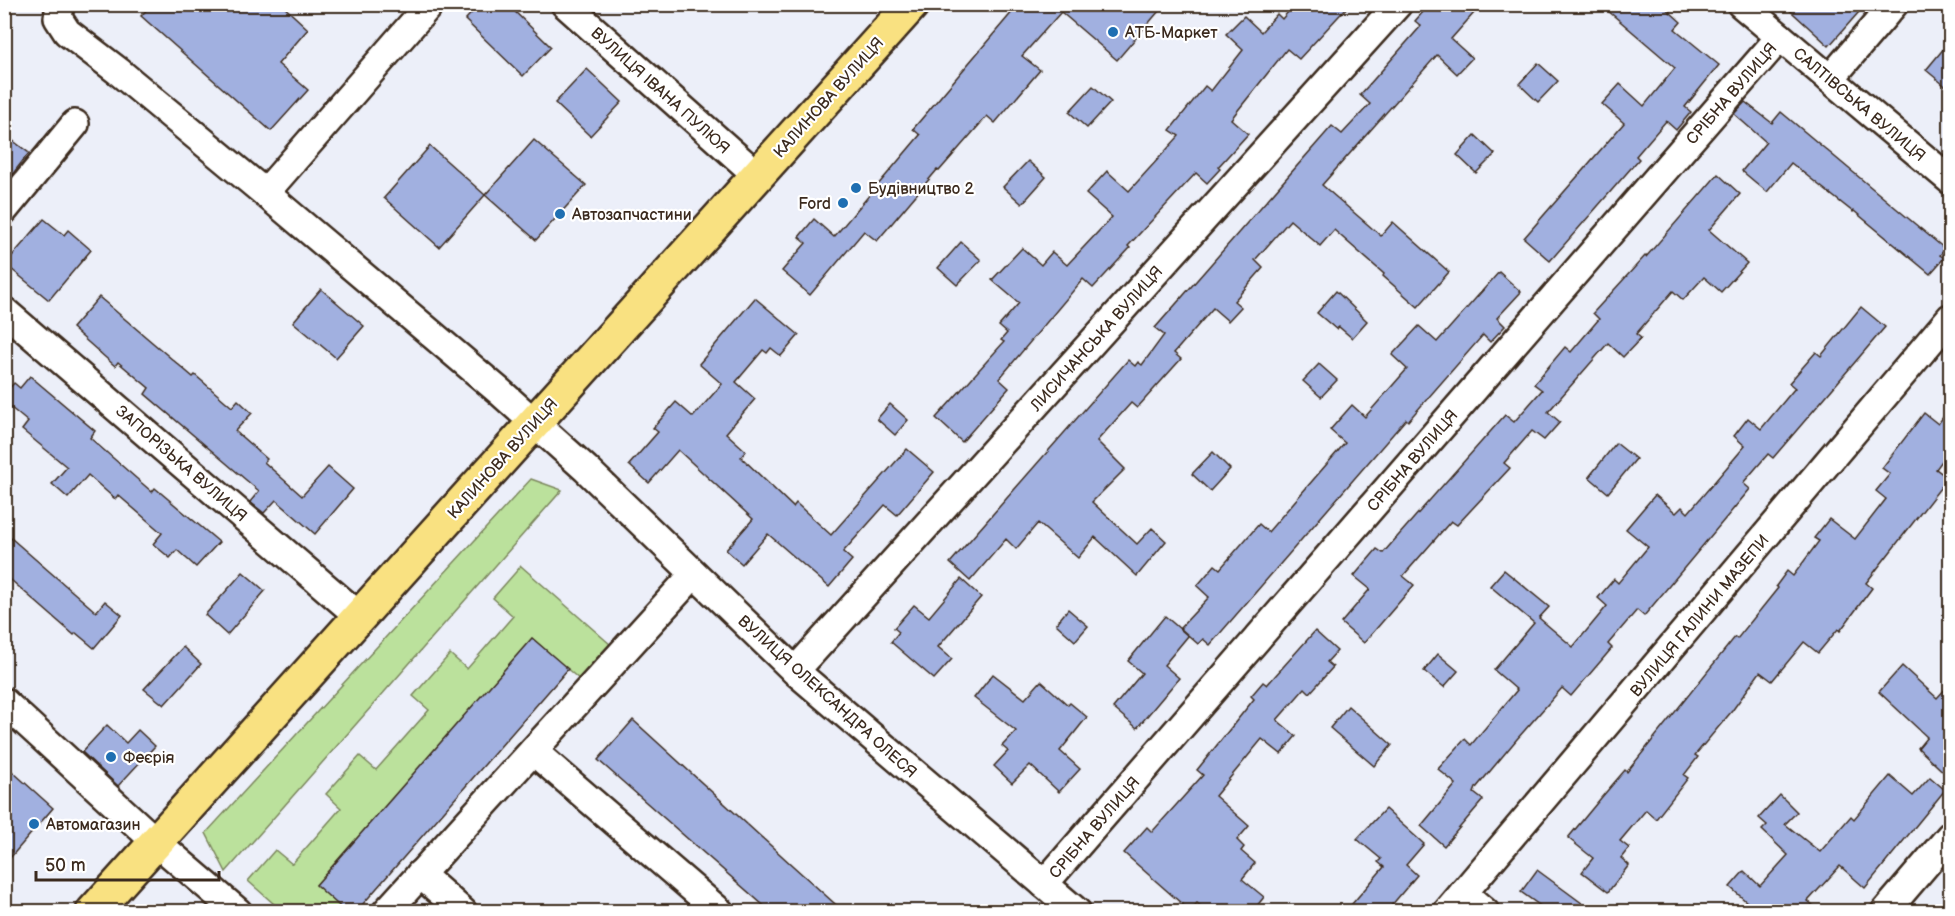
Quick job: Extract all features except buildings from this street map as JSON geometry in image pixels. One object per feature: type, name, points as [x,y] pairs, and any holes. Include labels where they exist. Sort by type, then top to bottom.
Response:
[{"type":"main road","name":"КАЛИНОВА ВУЛИЦЯ","points":[[93,912],[912,4]]},
{"type":"street","name":"ВУЛИЦЯ ОЛЕКСАНДРА ОЛЕСЯ","points":[[60,4],[58,18],[67,32],[118,71],[265,193],[534,422],[795,671],[1077,912]]},
{"type":"street","points":[[265,193],[430,4]]},
{"type":"street","name":"ВУЛИЦЯ ІВАНА ПУЛЮЯ","points":[[565,4],[758,175]]},
{"type":"street","name":"ЛИСИЧАНСЬКА ВУЛИЦЯ","points":[[795,671],[1398,4]]},
{"type":"street","name":"САЛТІВСЬКА ВУЛИЦЯ","points":[[1741,4],[1950,180]]},
{"type":"street","points":[[1830,79],[1894,4]]},
{"type":"street","name":"СРІБНА ВУЛИЦЯ","points":[[1044,884],[1780,37]]},
{"type":"street","points":[[4,210],[75,124]]},
{"type":"street","name":"ЗАПОРІЗЬКА ВУЛИЦЯ","points":[[4,311],[359,616]]},
{"type":"street","name":"ВУЛИЦЯ ГАЛИНИ МАЗЕПИ","points":[[1455,902],[1950,318]]},
{"type":"street","points":[[386,912],[694,574]]},
{"type":"street","points":[[4,702],[155,841],[238,912]]},
{"type":"street","points":[[533,751],[720,912]]},
{"type":"street","points":[[1885,912],[1950,836]]},
{"type":"street","points":[[420,874],[463,912]]},
{"type":"street","points":[[1455,902],[1485,912]]},
{"type":"green space","points":[[531,479],[562,490],[226,872],[206,833]]},
{"type":"green space","points":[[521,566],[619,652],[588,687],[532,638],[316,885],[346,911],[282,911],[248,881],[275,850],[292,864],[341,808],[326,794],[360,756],[376,770],[429,710],[413,696],[450,654],[467,669],[513,616],[493,598]]},
{"type":"place","name":"АТБ-Маркет","points":[[1113,32]]},
{"type":"place","name":"Будівництво 2","points":[[856,188]]},
{"type":"place","name":"Ford","points":[[843,203]]},
{"type":"place","name":"Автозапчастини","points":[[560,214]]},
{"type":"place","name":"Феєрія","points":[[111,757]]},
{"type":"place","name":"Автомагазин","points":[[34,824]]}]
